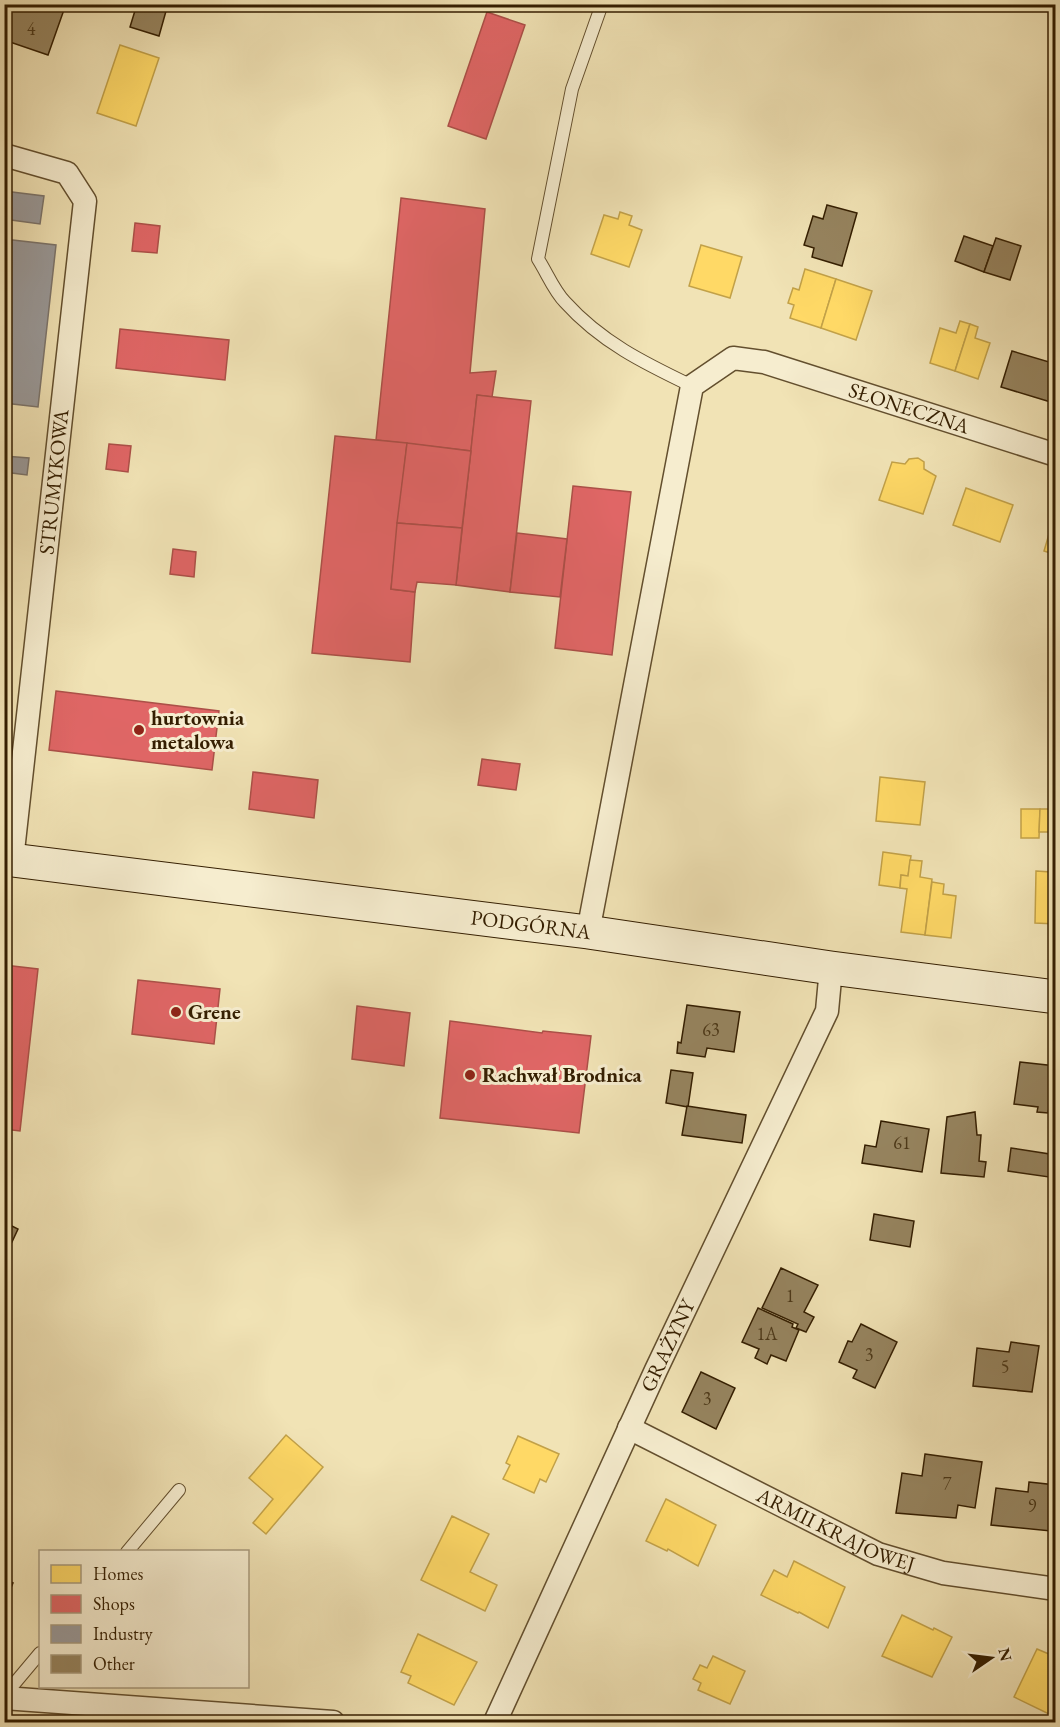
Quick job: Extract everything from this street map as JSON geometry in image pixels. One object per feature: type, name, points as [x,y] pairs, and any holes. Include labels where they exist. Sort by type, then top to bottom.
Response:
[{"type":"main road","name":"PODGÓRNA","points":[[8,860],[588,932],[831,968],[1056,997]]},
{"type":"street","name":"STRUMYKOWA","points":[[4,155],[67,173],[85,201],[8,860]]},
{"type":"street","name":"SŁONECZNA","points":[[692,386],[733,358],[764,362],[1056,455]]},
{"type":"street","points":[[588,932],[692,386]]},
{"type":"street","name":"GRAŻYNY","points":[[495,1722],[629,1428],[827,1011],[831,968]]},
{"type":"street","name":"ARMII KRAJOWEJ","points":[[629,1428],[878,1554],[943,1573],[1056,1589]]},
{"type":"street","points":[[4,1697],[333,1722]]},
{"type":"lane","points":[[602,4],[572,89],[538,259],[564,302],[606,339],[638,360],[692,386]]},
{"type":"lane","points":[[128,1550],[179,1490]]},
{"type":"lane","points":[[4,1697],[39,1654]]},
{"type":"building: Homes","points":[[120,45],[159,58],[136,126],[97,113]]},
{"type":"building: Homes","points":[[620,212],[632,216],[629,225],[642,230],[629,267],[591,254],[604,215],[618,219]]},
{"type":"building: Homes","points":[[701,245],[742,257],[730,298],[689,286]]},
{"type":"building: Homes","points":[[805,269],[836,279],[821,328],[790,318],[794,305],[788,303],[793,288],[799,290]]},
{"type":"building: Homes","points":[[836,279],[872,291],[856,340],[821,328]]},
{"type":"building: Homes","points":[[960,321],[970,324],[955,371],[930,363],[940,328],[956,333]]},
{"type":"building: Homes","points":[[970,324],[978,327],[975,338],[990,343],[978,379],[955,371]]},
{"type":"building: Homes","points":[[918,458],[924,462],[924,469],[936,476],[923,514],[879,500],[892,462],[905,464],[909,459]]},
{"type":"building: Homes","points":[[966,488],[1013,505],[1000,542],[953,525]]},
{"type":"building: Homes","points":[[1054,517],[1056,517],[1056,555],[1044,551]]},
{"type":"building: Homes","points":[[880,777],[925,782],[920,825],[876,821]]},
{"type":"building: Homes","points":[[1021,809],[1040,809],[1039,838],[1021,838]]},
{"type":"building: Homes","points":[[1040,809],[1056,809],[1056,832],[1039,832]]},
{"type":"building: Homes","points":[[883,852],[911,856],[908,876],[901,875],[900,888],[879,885]]},
{"type":"building: Homes","points":[[910,860],[922,861],[920,877],[932,879],[925,935],[901,932],[907,889],[900,888],[901,875],[908,876]]},
{"type":"building: Homes","points":[[1036,871],[1051,872],[1051,886],[1056,886],[1056,924],[1035,923]]},
{"type":"building: Homes","points":[[932,882],[944,884],[943,894],[956,896],[951,938],[925,935]]},
{"type":"building: Homes","points":[[286,1435],[323,1467],[266,1534],[253,1523],[273,1499],[249,1478]]},
{"type":"building: Homes","points":[[518,1436],[559,1454],[546,1482],[540,1479],[534,1493],[503,1479],[510,1465],[506,1463]]},
{"type":"building: Homes","points":[[666,1499],[716,1525],[698,1566],[668,1549],[667,1551],[646,1541]]},
{"type":"building: Homes","points":[[452,1516],[489,1534],[470,1572],[497,1585],[485,1611],[421,1580]]},
{"type":"building: Homes","points":[[794,1561],[845,1587],[828,1628],[761,1595],[774,1570],[787,1577]]},
{"type":"building: Homes","points":[[902,1615],[952,1637],[932,1677],[882,1656]]},
{"type":"building: Homes","points":[[418,1634],[477,1662],[454,1705],[408,1683],[411,1676],[401,1672]]},
{"type":"building: Homes","points":[[1037,1649],[1056,1657],[1056,1705],[1051,1715],[1014,1697]]},
{"type":"building: Homes","points":[[713,1656],[745,1671],[730,1704],[698,1690],[701,1683],[693,1679],[700,1665],[707,1668]]},
{"type":"building: Shops","points":[[487,12],[525,25],[486,139],[448,126]]},
{"type":"building: Shops","points":[[401,198],[485,209],[470,373],[496,371],[492,397],[477,395],[471,451],[376,440]]},
{"type":"building: Shops","points":[[135,223],[160,226],[157,253],[132,251]]},
{"type":"building: Shops","points":[[120,329],[229,340],[225,380],[116,368]]},
{"type":"building: Shops","points":[[477,395],[531,401],[510,592],[456,585]]},
{"type":"building: Shops","points":[[335,436],[407,443],[391,589],[415,592],[410,662],[312,653]]},
{"type":"building: Shops","points":[[407,443],[471,451],[462,528],[397,523]]},
{"type":"building: Shops","points":[[109,444],[131,446],[128,472],[106,469]]},
{"type":"building: Shops","points":[[573,486],[631,492],[612,655],[555,648]]},
{"type":"building: Shops","points":[[397,523],[462,528],[456,585],[417,582],[415,592],[391,589]]},
{"type":"building: Shops","points":[[517,533],[567,539],[560,597],[510,592]]},
{"type":"building: Shops","points":[[173,549],[196,552],[194,577],[170,574]]},
{"type":"building: Shops","points":[[56,691],[219,711],[212,770],[49,750]]},
{"type":"building: Shops","points":[[482,759],[520,764],[516,790],[478,785]]},
{"type":"building: Shops","points":[[253,772],[318,780],[314,818],[249,809]]},
{"type":"building: Shops","points":[[4,965],[38,969],[20,1131],[4,1129]]},
{"type":"building: Shops","name":"Grene","points":[[138,980],[220,989],[214,1044],[132,1034]]},
{"type":"building: Shops","points":[[357,1006],[410,1013],[404,1066],[352,1059]]},
{"type":"building: Shops","points":[[450,1021],[542,1033],[543,1031],[591,1036],[579,1133],[440,1118]]},
{"type":"building: Industry","points":[[4,191],[44,196],[40,224],[4,219]]},
{"type":"building: Industry","points":[[4,239],[56,245],[38,407],[4,403]]},
{"type":"building: Industry","points":[[4,456],[29,458],[27,475],[4,472]]},
{"type":"building: Other","points":[[10,4],[66,4],[48,55],[4,40],[4,19]]},
{"type":"building: Other","points":[[137,4],[168,4],[159,36],[130,27]]},
{"type":"building: Other","points":[[827,205],[857,213],[842,266],[812,257],[814,248],[804,245],[813,216],[823,219]]},
{"type":"building: Other","points":[[964,236],[993,246],[984,272],[955,261]]},
{"type":"building: Other","points":[[996,238],[1021,246],[1010,280],[984,272]]},
{"type":"building: Other","points":[[1012,351],[1056,364],[1054,403],[1001,387]]},
{"type":"building: Other","points":[[687,1005],[740,1012],[734,1052],[707,1048],[705,1057],[677,1053],[678,1042],[681,1043]]},
{"type":"building: Other","points":[[1020,1062],[1056,1066],[1056,1109],[1049,1108],[1048,1113],[1037,1112],[1038,1107],[1014,1104]]},
{"type":"building: Other","points":[[671,1070],[693,1073],[688,1107],[666,1103]]},
{"type":"building: Other","points":[[687,1106],[746,1115],[742,1143],[682,1135]]},
{"type":"building: Other","points":[[975,1112],[977,1135],[981,1135],[979,1161],[986,1162],[984,1177],[941,1173],[947,1117]]},
{"type":"building: Other","points":[[881,1121],[929,1129],[922,1172],[862,1163],[865,1145],[876,1147]]},
{"type":"building: Other","points":[[1011,1148],[1056,1155],[1056,1178],[1008,1171]]},
{"type":"building: Other","points":[[874,1214],[914,1221],[910,1247],[870,1240]]},
{"type":"building: Other","points":[[4,1222],[18,1229],[4,1259]]},
{"type":"building: Other","points":[[781,1268],[818,1285],[804,1312],[814,1317],[806,1332],[796,1328],[798,1324],[762,1308]]},
{"type":"building: Other","points":[[758,1308],[793,1324],[792,1327],[799,1330],[786,1361],[771,1355],[767,1364],[755,1358],[759,1349],[742,1342]]},
{"type":"building: Other","points":[[861,1324],[897,1342],[875,1388],[853,1378],[857,1370],[839,1362],[848,1341],[852,1342]]},
{"type":"building: Other","points":[[1011,1342],[1039,1346],[1032,1392],[973,1386],[977,1348],[1009,1352]]},
{"type":"building: Other","points":[[701,1372],[735,1388],[716,1429],[682,1412]]},
{"type":"building: Other","points":[[925,1454],[982,1462],[975,1508],[958,1505],[956,1518],[896,1513],[902,1473],[922,1476]]},
{"type":"building: Other","points":[[1029,1482],[1056,1485],[1051,1531],[991,1525],[996,1488],[1028,1492]]},
{"type":"building: Other","points":[[4,1579],[13,1583],[4,1605]]},
{"type":"place","name":"hurtownia metalowa","points":[[139,730]]},
{"type":"place","name":"Grene","points":[[176,1012]]},
{"type":"place","name":"Rachwał Brodnica","points":[[470,1075]]}]
